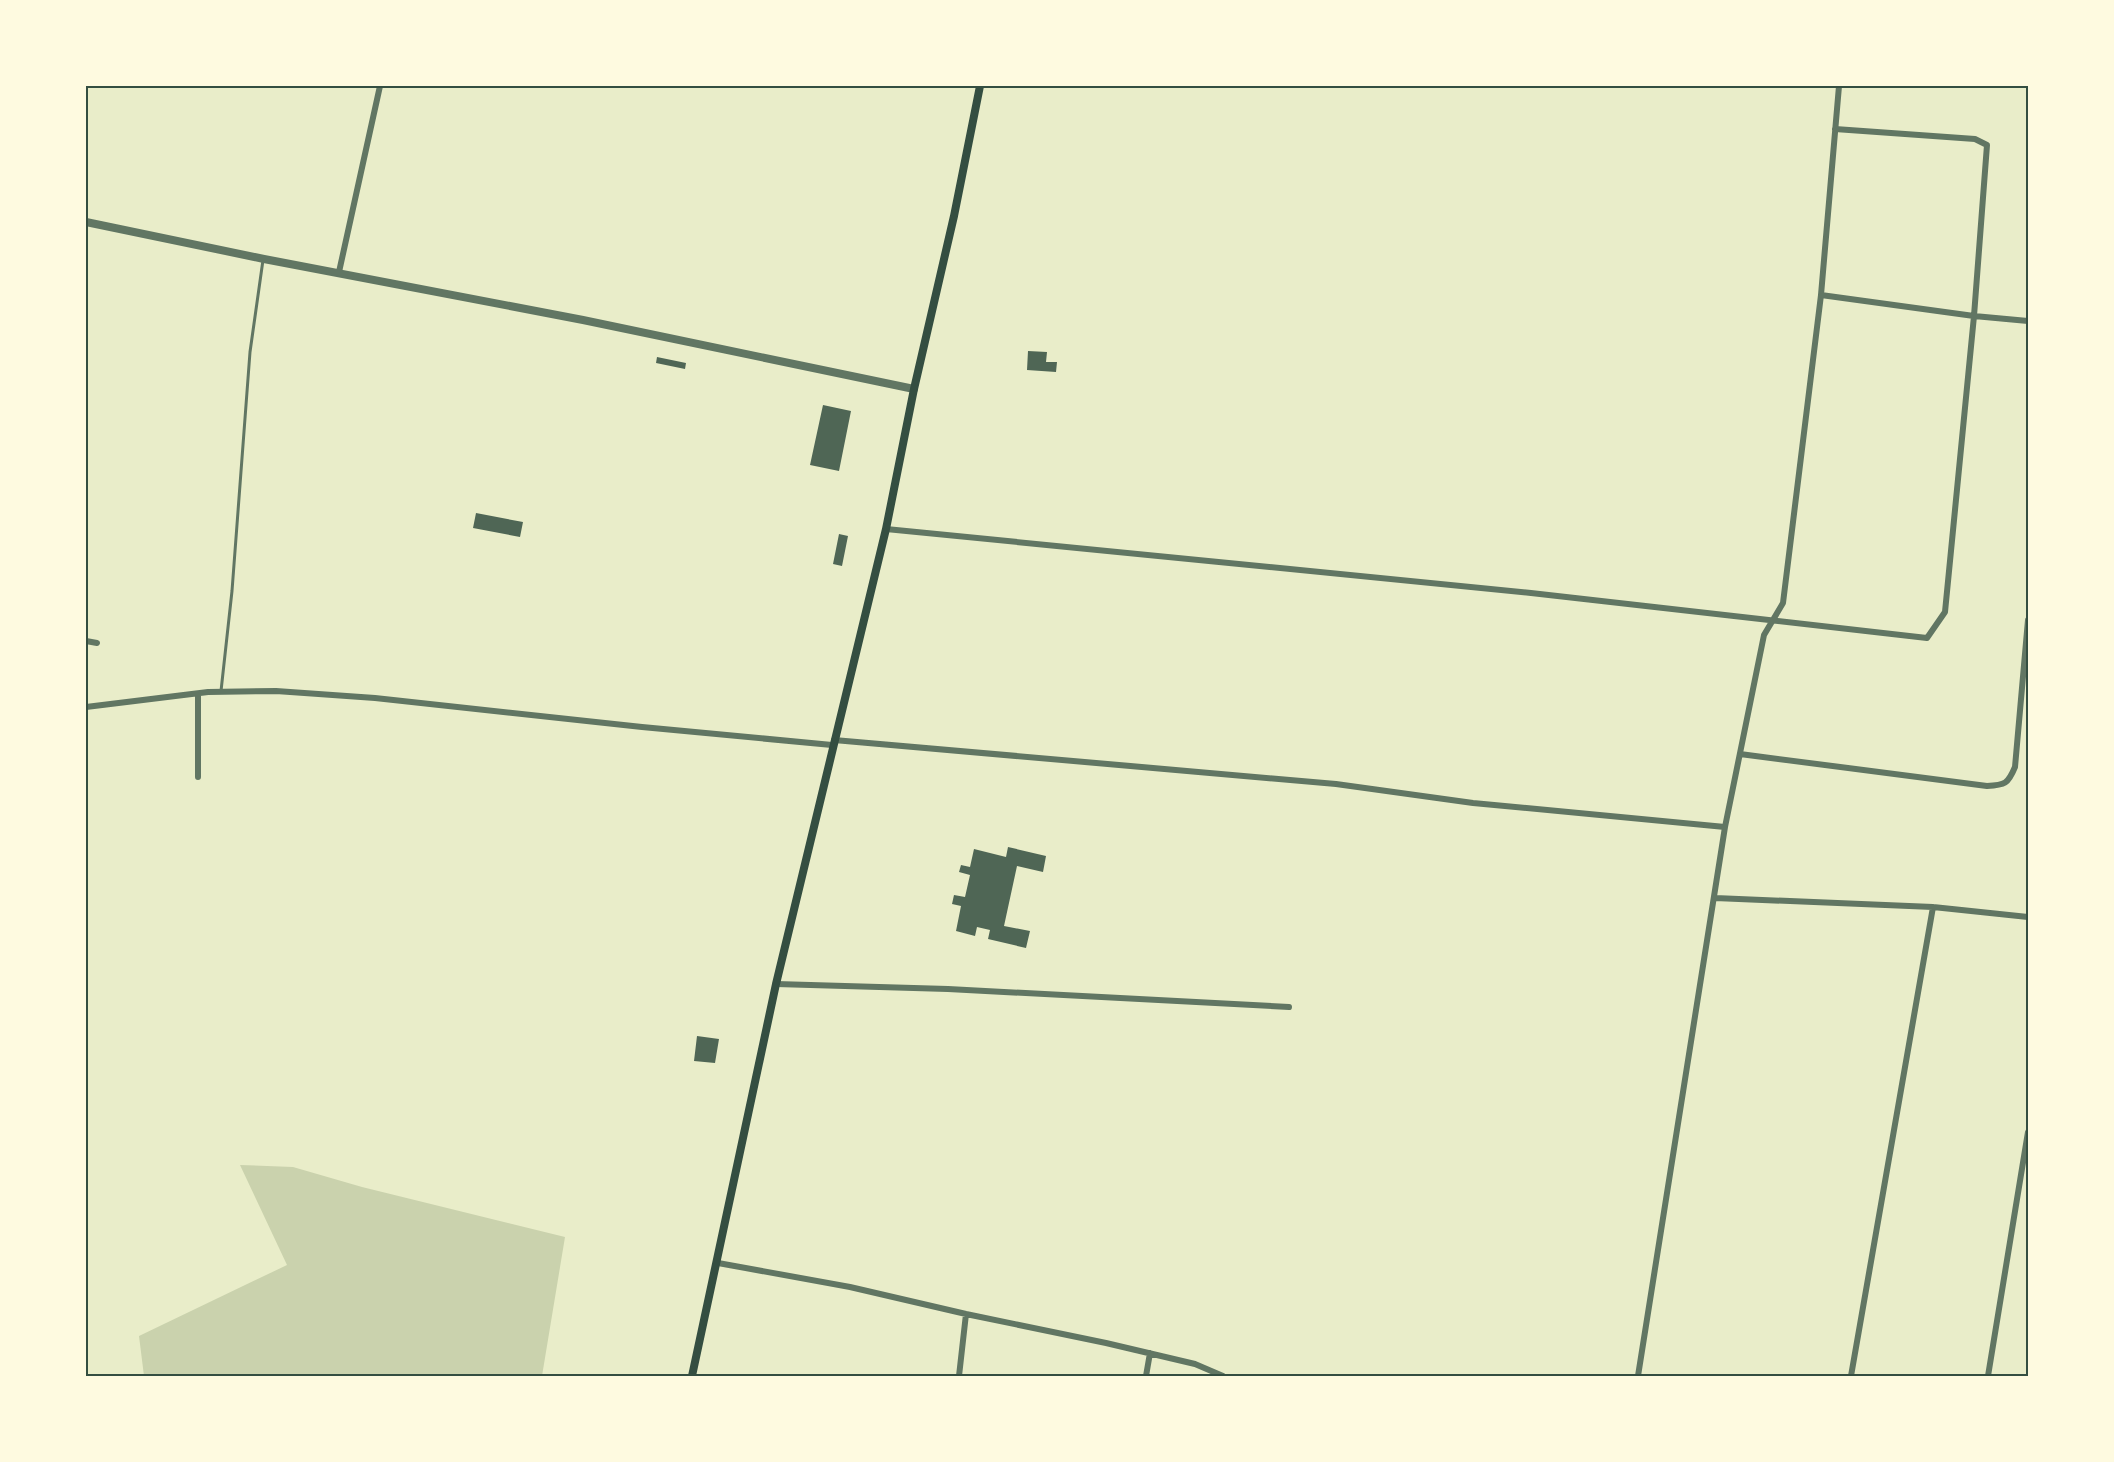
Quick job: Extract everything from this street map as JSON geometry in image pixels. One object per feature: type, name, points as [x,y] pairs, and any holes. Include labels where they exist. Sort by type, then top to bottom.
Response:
[{"type":"main road","points":[[692,1377],[776,984],[886,529],[980,86]]},
{"type":"street","points":[[339,272],[380,86]]},
{"type":"street","points":[[1638,1377],[1725,827],[1764,635],[1783,603],[1821,295],[1839,86]]},
{"type":"street","points":[[886,529],[1774,619],[1928,638],[1945,612],[1974,316],[1987,145],[1976,139],[1835,129]]},
{"type":"street","points":[[86,222],[264,259],[627,328],[914,389]]},
{"type":"street","points":[[1821,295],[2028,321]]},
{"type":"street","points":[[1740,754],[2000,786],[2009,780],[2015,767],[2028,620]]},
{"type":"street","points":[[86,641],[98,643]]},
{"type":"street","points":[[86,706],[221,691],[276,691],[375,698],[642,727],[1336,784],[1473,803],[1725,827]]},
{"type":"street","points":[[198,694],[198,777]]},
{"type":"street","points":[[1715,898],[1933,907],[2028,916]]},
{"type":"street","points":[[1851,1377],[1933,907]]},
{"type":"street","points":[[776,984],[948,989],[1289,1007]]},
{"type":"street","points":[[1988,1377],[2028,1132]]},
{"type":"street","points":[[717,1263],[850,1287],[1150,1353],[1195,1364],[1223,1377]]},
{"type":"street","points":[[959,1377],[966,1314]]},
{"type":"street","points":[[1146,1377],[1150,1353]]},
{"type":"lane","points":[[221,691],[232,591],[250,352],[264,259]]},
{"type":"green space","points":[[240,1165],[293,1167],[362,1187],[565,1237],[542,1376],[144,1376],[139,1336],[287,1265]]},
{"type":"building","points":[[1028,351],[1047,352],[1046,362],[1057,362],[1056,372],[1027,370]]},
{"type":"building","points":[[657,357],[686,363],[685,369],[656,363]]},
{"type":"building","points":[[823,405],[851,411],[839,471],[810,465]]},
{"type":"building","points":[[476,513],[523,522],[520,537],[473,528]]},
{"type":"building","points":[[839,534],[848,536],[842,566],[833,564]]},
{"type":"building","points":[[1008,847],[1046,856],[1043,872],[1017,866],[1004,926],[1030,931],[1026,948],[988,939],[990,930],[977,927],[975,936],[956,931],[961,906],[952,904],[954,895],[965,897],[970,875],[959,872],[961,865],[970,867],[974,849],[1006,857]]},
{"type":"building","points":[[697,1036],[719,1039],[715,1063],[694,1061]]}]
